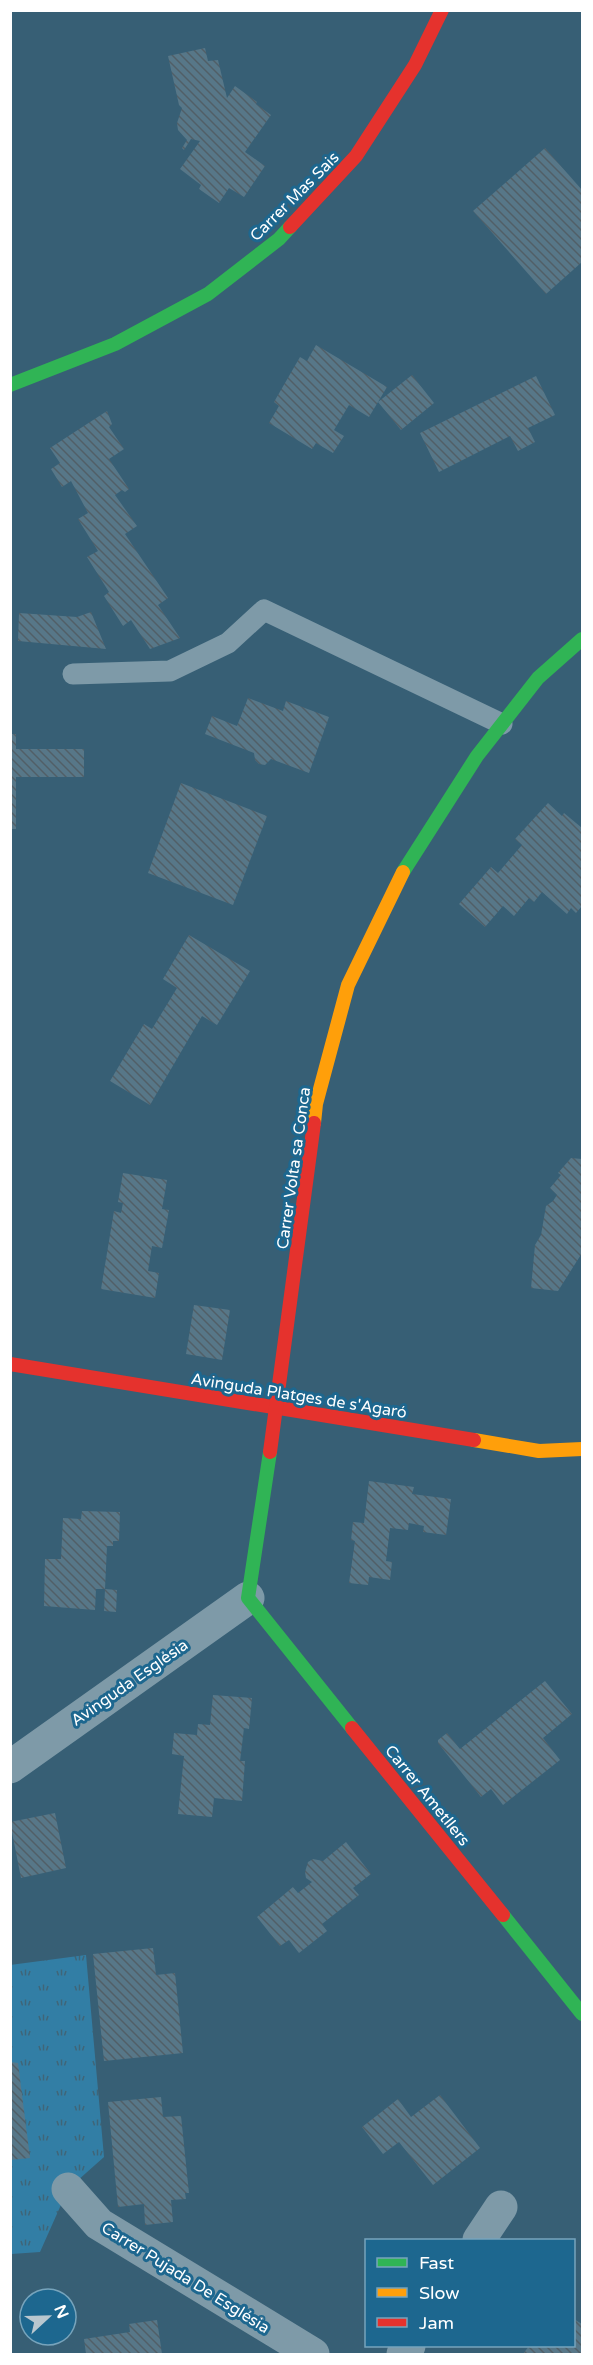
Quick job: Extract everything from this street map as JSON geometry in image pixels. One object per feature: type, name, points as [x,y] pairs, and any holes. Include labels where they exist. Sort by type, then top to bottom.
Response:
[{"type":"street","name":"Carrer Mas Sais","points":[[10,385],[105,349],[208,294],[279,239],[356,156],[415,65],[442,10]]},
{"type":"street","name":"Carrer Volta sa Conca","points":[[248,1598],[277,1408],[316,1104],[348,985],[403,872],[477,756],[538,678],[582,639]]},
{"type":"street","name":"Avinguda Platges de s'Agaró","points":[[10,1364],[539,1451],[582,1449]]},
{"type":"street","name":"Avinguda Església","points":[[10,1767],[248,1598]]},
{"type":"street","name":"Carrer Ametllers","points":[[248,1598],[582,2014]]},
{"type":"street","name":"Carrer Pujada De Església","points":[[68,2188],[99,2224],[313,2355]]},
{"type":"street","points":[[480,2239],[501,2207]]},
{"type":"lane","points":[[73,674],[170,671],[228,643],[264,610],[502,724]]},
{"type":"green space","points":[[86,1955],[104,2157],[68,2189],[40,2252],[11,2254],[10,1965]]},
{"type":"building","points":[[205,48],[208,61],[218,60],[227,98],[235,86],[271,115],[245,152],[265,166],[244,197],[229,188],[219,203],[199,189],[201,185],[180,169],[200,141],[191,139],[184,150],[182,148],[187,140],[178,130],[177,123],[182,108],[179,105],[168,56]]},
{"type":"building","points":[[545,148],[582,190],[582,262],[546,294],[473,211]]},
{"type":"building","points":[[316,345],[387,387],[369,417],[349,405],[334,430],[344,436],[333,453],[316,443],[312,449],[269,423],[279,406],[274,402],[300,357],[307,361]]},
{"type":"building","points":[[412,375],[434,403],[401,430],[378,402]]},
{"type":"building","points":[[536,376],[555,415],[528,428],[535,442],[518,451],[510,436],[439,472],[420,433]]},
{"type":"building","points":[[107,411],[112,424],[109,427],[124,449],[109,459],[129,489],[125,492],[122,490],[115,495],[137,526],[125,534],[168,598],[158,605],[180,638],[150,649],[131,620],[123,626],[104,596],[109,592],[87,557],[98,551],[78,519],[88,513],[71,481],[62,487],[51,469],[60,463],[50,448]]},
{"type":"building","points":[[91,612],[106,649],[18,641],[19,613],[77,617]]},
{"type":"building","points":[[248,698],[283,711],[286,701],[329,717],[309,773],[271,759],[265,765],[259,764],[255,760],[254,753],[205,734],[212,716],[237,726]]},
{"type":"building","points":[[10,734],[16,734],[16,749],[84,749],[84,777],[16,777],[16,829],[10,829]]},
{"type":"building","points":[[181,783],[267,816],[233,905],[148,873]]},
{"type":"building","points":[[548,803],[562,816],[564,813],[582,828],[582,906],[576,913],[571,908],[567,914],[542,892],[534,902],[529,898],[514,916],[503,906],[485,927],[459,904],[491,867],[498,873],[522,845],[515,839]]},
{"type":"building","points":[[189,935],[250,971],[217,1025],[202,1016],[150,1105],[110,1081],[144,1024],[152,1029],[177,988],[163,979]]},
{"type":"building","points":[[571,1158],[582,1159],[582,1253],[558,1291],[531,1288],[535,1245],[541,1235],[546,1206],[557,1195],[550,1188],[561,1175],[558,1173]]},
{"type":"building","points":[[123,1173],[167,1180],[162,1209],[169,1210],[162,1248],[152,1246],[148,1271],[159,1273],[155,1298],[101,1289],[114,1211],[121,1213],[123,1203],[118,1202]]},
{"type":"building","points":[[194,1305],[230,1310],[222,1360],[186,1354]]},
{"type":"building","points":[[369,1481],[414,1487],[412,1494],[451,1499],[446,1535],[423,1532],[424,1526],[409,1523],[408,1530],[390,1528],[386,1561],[392,1562],[390,1580],[369,1577],[368,1585],[349,1583],[355,1541],[351,1540],[353,1522],[364,1523]]},
{"type":"building","points":[[82,1511],[120,1512],[119,1541],[113,1541],[113,1546],[107,1546],[105,1589],[96,1589],[95,1610],[44,1606],[45,1559],[61,1559],[63,1518],[81,1519]]},
{"type":"building","points":[[105,1589],[117,1590],[116,1612],[104,1611]]},
{"type":"building","points":[[545,1681],[572,1714],[543,1738],[560,1760],[503,1805],[491,1789],[481,1797],[438,1743],[438,1740],[447,1733],[460,1749]]},
{"type":"building","points":[[213,1695],[252,1698],[249,1729],[244,1728],[240,1761],[245,1761],[242,1801],[214,1798],[212,1817],[178,1814],[184,1756],[172,1754],[174,1733],[197,1735],[198,1724],[210,1725]]},
{"type":"building","points":[[55,1813],[66,1868],[21,1878],[10,1822]]},
{"type":"building","points":[[346,1842],[371,1874],[353,1888],[359,1895],[322,1924],[327,1931],[299,1953],[289,1940],[280,1946],[257,1917],[293,1887],[298,1893],[312,1882],[306,1878],[308,1862],[313,1859],[323,1861]]},
{"type":"building","points":[[153,1948],[156,1975],[175,1973],[183,2053],[104,2061],[93,1954]]},
{"type":"building","points":[[10,2062],[18,2063],[30,2158],[10,2160]]},
{"type":"building","points":[[440,2095],[480,2148],[433,2185],[399,2142],[383,2154],[362,2127],[398,2099],[411,2117]]},
{"type":"building","points":[[161,2097],[163,2117],[181,2116],[189,2193],[185,2193],[186,2199],[171,2200],[173,2222],[145,2225],[144,2204],[118,2207],[108,2102]]},
{"type":"building","points":[[157,2320],[162,2354],[86,2354],[84,2339],[130,2332],[129,2324]]},
{"type":"building","points":[[575,2320],[582,2324],[582,2354],[523,2354],[528,2347],[575,2347]]},
{"type":"traffic: fast","points":[[10,385],[115,344],[208,294],[279,239],[290,227]]},
{"type":"traffic: fast","points":[[403,872],[477,756],[538,678],[582,639]]},
{"type":"traffic: fast","points":[[270,1452],[248,1598],[352,1728]]},
{"type":"traffic: fast","points":[[503,1915],[582,2014]]},
{"type":"traffic: slow","points":[[314,1123],[316,1104],[348,985],[403,872]]},
{"type":"traffic: slow","points":[[474,1440],[539,1451],[582,1449]]},
{"type":"traffic: jam","points":[[290,227],[356,156],[415,65],[442,10]]},
{"type":"traffic: jam","points":[[270,1452],[314,1123]]},
{"type":"traffic: jam","points":[[10,1364],[474,1440]]},
{"type":"traffic: jam","points":[[352,1728],[503,1915]]}]
